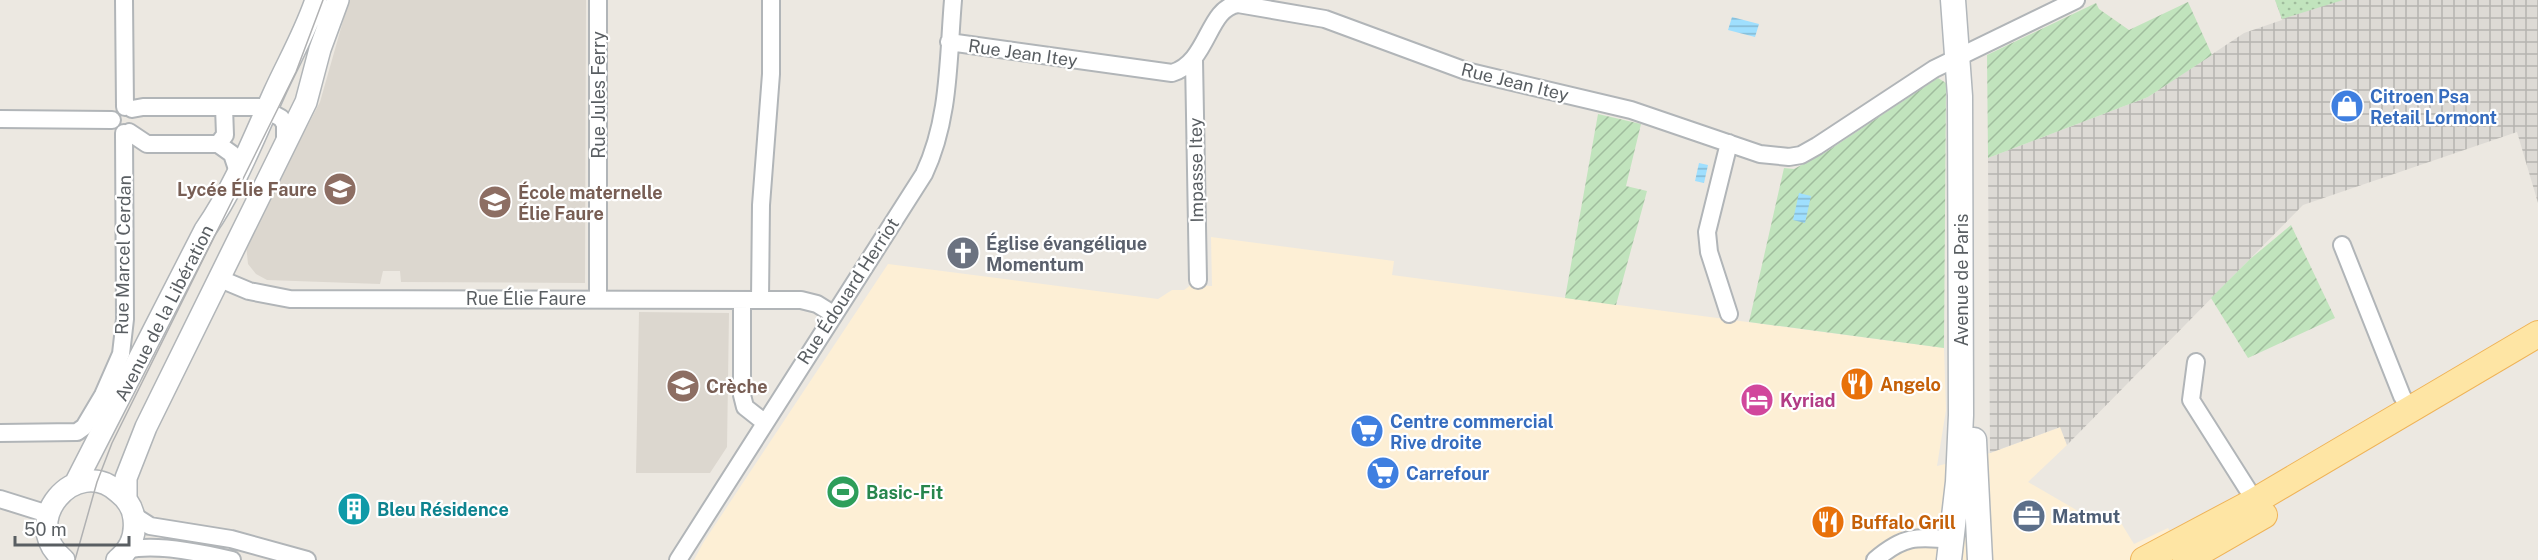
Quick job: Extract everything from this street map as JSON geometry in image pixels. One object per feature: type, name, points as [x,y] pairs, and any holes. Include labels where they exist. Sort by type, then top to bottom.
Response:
[{"type":"main road","name":"Avenue de Paris","points":[[1953,0],[1964,53],[1974,447],[1980,560]]},
{"type":"main road","name":"Avenue de Paris","points":[[1950,550],[1958,482],[1961,415],[1965,0]]},
{"type":"main road","points":[[2144,560],[2255,501],[2538,334]]},
{"type":"main road","points":[[2186,560],[2538,353]]},
{"type":"street","points":[[124,0],[129,108],[137,116],[138,124],[127,132]]},
{"type":"street","name":"Avenue de la Libération","points":[[75,484],[205,230],[238,172],[299,43],[316,0]]},
{"type":"street","name":"Avenue de la Libération","points":[[122,555],[132,539],[126,478],[146,427],[306,102],[320,49],[338,0]]},
{"type":"street","name":"Rue Jules Ferry","points":[[598,0],[598,298]]},
{"type":"street","points":[[760,300],[761,205],[771,74],[771,0]]},
{"type":"street","name":"Rue Édouard Herriot","points":[[678,560],[924,174],[932,157],[944,110],[953,0]]},
{"type":"street","name":"Rue Jean Itey","points":[[950,42],[1164,73],[1182,70],[1194,60],[1220,14],[1228,6],[1238,4],[1325,19],[1466,71],[1631,110],[1775,158],[1801,155],[1934,69],[2076,0]]},
{"type":"street","name":"Impasse Itey","points":[[1194,60],[1198,280]]},
{"type":"street","points":[[112,120],[118,110],[143,107],[267,109],[276,113],[285,124],[285,145]]},
{"type":"street","points":[[218,144],[225,135],[224,107]]},
{"type":"street","points":[[0,119],[112,120]]},
{"type":"street","points":[[112,120],[117,130],[127,132],[147,144],[218,144],[232,154],[238,172]]},
{"type":"street","name":"Rue Marcel Cerdan","points":[[0,433],[77,432],[84,427],[116,370],[121,354],[125,319],[127,132]]},
{"type":"street","points":[[1729,143],[1707,232],[1709,252],[1729,314]]},
{"type":"street","points":[[2342,245],[2402,396],[2411,410]]},
{"type":"street","name":"Rue Élie Faure","points":[[218,278],[249,291],[290,299],[801,300],[817,304],[833,314]]},
{"type":"street","points":[[742,300],[742,395],[746,407],[764,422]]},
{"type":"street","points":[[2196,363],[2191,400],[2255,501]]},
{"type":"street","points":[[57,556],[46,525],[48,514],[54,501],[63,491],[75,484],[86,482],[104,483],[116,489],[130,507],[150,526],[231,539],[307,560]]},
{"type":"street","points":[[0,499],[48,514]]},
{"type":"street","points":[[1875,560],[1890,547],[1908,538],[1950,550]]},
{"type":"street","points":[[122,555],[146,548],[232,560]]},
{"type":"shaded area","points":[[349,0],[586,0],[585,283],[401,282],[400,271],[383,271],[380,284],[267,280],[256,274],[248,264],[246,244],[320,102]]},
{"type":"shaded area","points":[[2275,0],[2538,0],[2538,203],[2517,132],[2303,205],[2067,445],[2060,427],[1990,453],[1988,158],[2148,97],[2244,33],[2282,20]]},
{"type":"shaded area","points":[[1211,237],[1394,261],[1392,275],[1944,348],[1946,410],[1937,466],[1990,453],[2061,427],[2067,445],[2028,482],[2092,519],[2113,510],[2134,544],[2168,528],[2186,560],[694,560],[888,264],[1158,299],[1172,290],[1184,290],[1191,285],[1212,286]]},
{"type":"shaded area","name":"Crèche","points":[[639,312],[729,313],[727,447],[710,473],[636,473]]},
{"type":"green space","points":[[2275,0],[2343,0],[2282,19]]},
{"type":"green space","points":[[2188,2],[2212,55],[2148,97],[1988,158],[1987,55],[2096,3],[2099,9],[2129,30]]},
{"type":"green space","points":[[1938,78],[1946,83],[1944,348],[1749,322],[1784,168],[1794,169],[1826,152]]},
{"type":"green space","points":[[1598,114],[1641,124],[1626,186],[1647,191],[1616,305],[1565,298]]},
{"type":"green space","points":[[2291,225],[2335,318],[2248,358],[2211,298],[2249,260]]},
{"type":"water","points":[[1732,17],[1759,24],[1755,37],[1728,30]]},
{"type":"water","points":[[1699,163],[1708,165],[1704,183],[1695,181]]},
{"type":"water","points":[[1799,193],[1811,196],[1805,223],[1793,220]]},
{"type":"tram line","points":[[75,560],[97,482],[112,443],[296,72],[323,0]]},
{"type":"place","name":"Citroen Psa Retail Lormont","points":[[2347,106]]},
{"type":"place","name":"Lycée Élie Faure","points":[[340,189]]},
{"type":"place","name":"École maternelle Élie Faure","points":[[495,202]]},
{"type":"place","name":"Église évangélique Momentum","points":[[963,253]]},
{"type":"place","name":"Angelo","points":[[1857,384]]},
{"type":"place","name":"Crèche","points":[[683,386]]},
{"type":"place","name":"Kyriad","points":[[1757,400]]},
{"type":"place","name":"Centre commercial Rive droite","points":[[1367,431]]},
{"type":"place","name":"Carrefour","points":[[1383,473]]},
{"type":"place","name":"Basic-Fit","points":[[843,492]]},
{"type":"place","name":"Bleu Résidence","points":[[354,509]]},
{"type":"place","name":"Matmut","points":[[2029,516]]},
{"type":"place","name":"Buffalo Grill","points":[[1828,522]]}]
